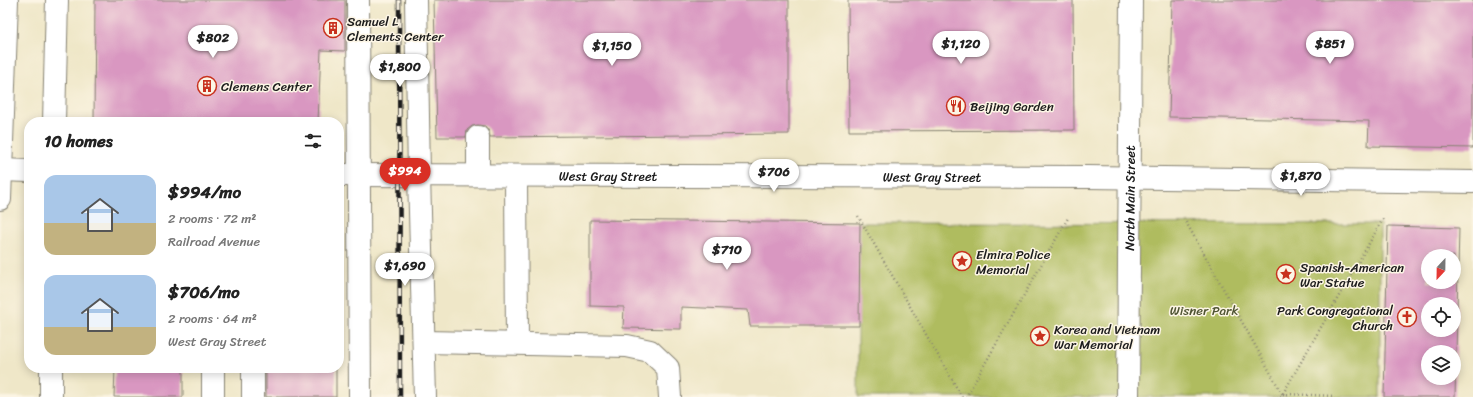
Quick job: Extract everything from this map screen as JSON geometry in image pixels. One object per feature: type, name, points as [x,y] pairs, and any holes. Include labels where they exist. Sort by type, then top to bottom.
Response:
[{"type":"street","points":[[0,199],[7,0]]},
{"type":"street","points":[[54,117],[56,0]]},
{"type":"street","points":[[358,0],[349,175],[360,397]]},
{"type":"street","points":[[416,0],[425,397]]},
{"type":"street","name":"North Main Street","points":[[1128,397],[1132,0]]},
{"type":"street","points":[[478,137],[478,175]]},
{"type":"street","points":[[1,170],[24,171]]},
{"type":"street","name":"West Gray Street","points":[[349,175],[839,176],[1473,182]]},
{"type":"street","points":[[516,176],[517,343]]},
{"type":"street","points":[[424,342],[627,346],[650,351],[668,368],[670,397]]},
{"type":"street","points":[[51,397],[52,373]]},
{"type":"street","points":[[213,373],[213,397]]},
{"type":"street","points":[[253,373],[253,397]]},
{"type":"path","points":[[858,216],[962,397]]},
{"type":"path","points":[[966,397],[1068,218]]},
{"type":"path","points":[[1283,396],[1383,219]]},
{"type":"path","points":[[1186,222],[1283,396]]},
{"type":"path","points":[[1283,396],[1335,396]]},
{"type":"green space","name":"Wisner Park","points":[[858,223],[1380,224],[1380,397],[858,397]]},
{"type":"building","name":"Clemens Center","points":[[95,0],[345,0],[345,51],[321,50],[318,117],[94,117]]},
{"type":"building","points":[[434,0],[789,0],[789,134],[490,137],[489,131],[485,126],[478,125],[472,126],[467,130],[466,137],[437,137]]},
{"type":"building","points":[[848,0],[1073,0],[1074,130],[849,131]]},
{"type":"building","points":[[1172,0],[1473,0],[1473,148],[1368,146],[1369,121],[1169,117]]},
{"type":"building","points":[[590,220],[860,223],[859,326],[750,326],[748,310],[681,307],[681,329],[623,328],[624,307],[590,306]]},
{"type":"building","name":"Park Congregational Church","points":[[1388,226],[1459,228],[1459,249],[1421,249],[1421,289],[1458,289],[1457,297],[1421,297],[1421,337],[1456,337],[1456,345],[1421,345],[1421,385],[1455,385],[1455,397],[1384,397]]},
{"type":"building","points":[[115,373],[183,373],[183,397],[114,397]]},
{"type":"building","points":[[266,373],[336,373],[336,397],[266,397]]},
{"type":"railway","points":[[399,0],[400,397]]},
{"type":"place","name":"Samuel L Clements Center","points":[[333,28]]},
{"type":"place","name":"Clemens Center","points":[[207,86]]},
{"type":"place","name":"Beijing Garden","points":[[956,106]]},
{"type":"place","name":"Elmira Police Memorial","points":[[962,261]]},
{"type":"place","name":"Spanish-American War Statue","points":[[1286,274]]},
{"type":"place","name":"Park Congregational Church","points":[[1407,317]]},
{"type":"place","name":"Korea and Vietnam War Memorial","points":[[1040,336]]}]
